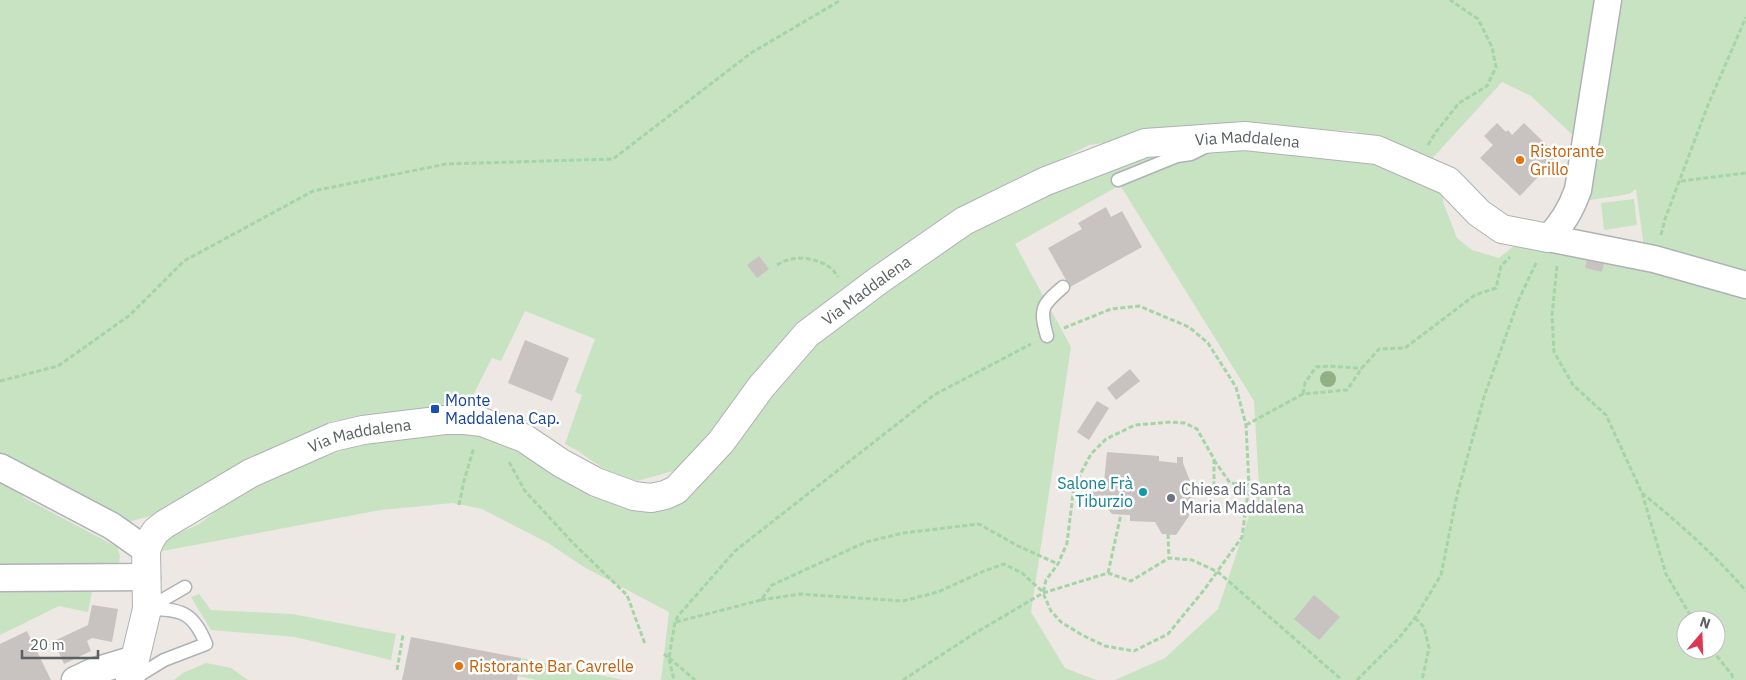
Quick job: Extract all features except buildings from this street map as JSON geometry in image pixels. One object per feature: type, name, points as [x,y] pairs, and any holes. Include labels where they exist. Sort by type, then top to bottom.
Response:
[{"type":"street","points":[[1608,0],[1578,190],[1570,210],[1553,239],[1654,259],[1746,286]]},
{"type":"street","name":"Via Maddalena","points":[[146,550],[156,531],[180,515],[251,473],[333,437],[363,430],[445,420],[485,423],[524,438],[561,463],[596,482],[634,496],[651,498],[665,495],[676,490],[721,442],[761,387],[807,334],[879,280],[964,221],[1046,181],[1145,143],[1245,136],[1377,150],[1448,181],[1479,213],[1502,229],[1553,239]]},
{"type":"street","points":[[0,467],[112,526],[146,550],[147,609],[133,673],[92,672],[75,680]]},
{"type":"street","points":[[0,578],[147,577]]},
{"type":"lane","points":[[1118,180],[1177,156],[1191,154],[1224,138]]},
{"type":"lane","points":[[1048,336],[1042,318],[1045,304],[1063,287]]},
{"type":"lane","points":[[147,609],[185,586]]},
{"type":"lane","points":[[133,673],[206,644],[194,621],[183,613],[170,609],[147,609]]},
{"type":"path","points":[[0,381],[58,366],[130,315],[184,261],[313,191],[446,164],[613,159],[751,53],[841,0]]},
{"type":"path","points":[[1414,166],[1436,132],[1460,103],[1487,86],[1496,67],[1492,47],[1478,19],[1450,0]]},
{"type":"path","points":[[1654,259],[1665,219],[1708,105],[1746,17]]},
{"type":"path","points":[[1680,181],[1746,173]]},
{"type":"path","points":[[1553,239],[1552,315],[1554,352],[1573,385],[1606,415],[1642,492],[1666,574],[1687,610]]},
{"type":"path","points":[[1357,680],[1399,638],[1441,575],[1457,494],[1484,397],[1519,299],[1553,239]]},
{"type":"path","points":[[1246,425],[1303,394],[1347,390],[1362,368],[1379,349],[1405,348],[1475,295],[1496,288],[1501,266],[1512,256]]},
{"type":"path","points":[[777,265],[789,259],[808,259],[824,264],[837,274],[842,288],[841,309]]},
{"type":"path","points":[[674,680],[669,658],[675,622],[735,551],[934,395],[1064,328],[1110,309],[1138,306],[1189,327],[1208,343],[1236,387],[1246,425],[1249,484],[1242,538],[1218,572],[1168,634],[1134,651],[1106,646],[1082,635],[1061,622],[1051,611],[1043,593],[1022,573],[1004,564],[938,592],[903,600],[800,594],[761,600],[675,622]]},
{"type":"path","points":[[1303,394],[1305,383],[1316,367],[1331,365],[1346,368],[1362,368]]},
{"type":"path","points":[[459,505],[464,482],[485,423]]},
{"type":"path","points":[[485,423],[525,491],[575,545],[627,595],[645,644]]},
{"type":"path","points":[[1043,593],[1046,580],[1058,564],[1067,543],[1074,486],[1091,454],[1106,439],[1135,424],[1185,423],[1196,429],[1230,483],[1249,484]]},
{"type":"path","points":[[1214,459],[1214,493]]},
{"type":"path","points":[[1642,492],[1684,527],[1746,591]]},
{"type":"path","points":[[1108,573],[1121,514]]},
{"type":"path","points":[[761,600],[772,585],[866,542],[903,533],[979,524],[1018,546],[1058,564]]},
{"type":"path","points":[[1168,534],[1169,558]]},
{"type":"path","points":[[903,680],[972,635],[1043,593],[1108,573],[1131,580],[1169,558],[1192,560],[1218,572],[1342,680]]},
{"type":"path","points":[[1414,618],[1424,627],[1429,648],[1422,680]]},
{"type":"path","points":[[397,670],[403,635]]},
{"type":"path","points":[[664,654],[695,680]]},
{"type":"path","points":[[1720,660],[1732,675],[1733,680]]},
{"type":"green space","points":[[0,0],[1595,0],[1577,139],[1531,96],[1502,82],[1429,162],[1354,131],[1229,126],[1089,145],[962,211],[731,407],[677,470],[637,481],[604,469],[565,444],[582,395],[575,392],[595,339],[525,311],[501,361],[492,358],[469,403],[333,421],[224,473],[173,507],[158,514],[128,522],[31,473],[23,497],[117,547],[120,556],[118,572],[96,571],[88,612],[59,606],[0,635]]},
{"type":"green space","points":[[1623,0],[1746,0],[1746,680],[1115,680],[1165,658],[1218,609],[1259,486],[1254,401],[1120,185],[1015,244],[1071,347],[1031,612],[1065,668],[1096,680],[661,680],[669,612],[584,567],[548,543],[482,509],[453,503],[381,510],[157,552],[162,541],[199,524],[234,498],[293,469],[361,443],[459,430],[496,440],[553,468],[664,506],[815,340],[936,249],[1063,184],[1153,150],[1249,143],[1377,158],[1443,194],[1443,202],[1457,238],[1472,250],[1499,258],[1520,241],[1646,262],[1636,189],[1629,194],[1590,200]]},
{"type":"green space","points":[[1634,199],[1637,225],[1604,230],[1601,203]]},
{"type":"green space","points":[[199,594],[211,610],[292,614],[396,634],[391,660],[295,637],[211,630],[191,597]]},
{"type":"green space","points":[[521,658],[623,680],[537,680],[518,676]]},
{"type":"green space","points":[[206,663],[231,668],[248,680],[174,680],[183,673]]},
{"type":"place","name":"Ristorante Grillo","points":[[1520,160]]},
{"type":"place","name":"Monte Maddalena Cap.","points":[[435,409]]},
{"type":"place","name":"Salone Frà Tiburzio","points":[[1143,492]]},
{"type":"place","name":"Chiesa di Santa Maria Maddalena","points":[[1171,498]]},
{"type":"place","name":"Ristorante Bar Cavrelle","points":[[459,666]]}]
